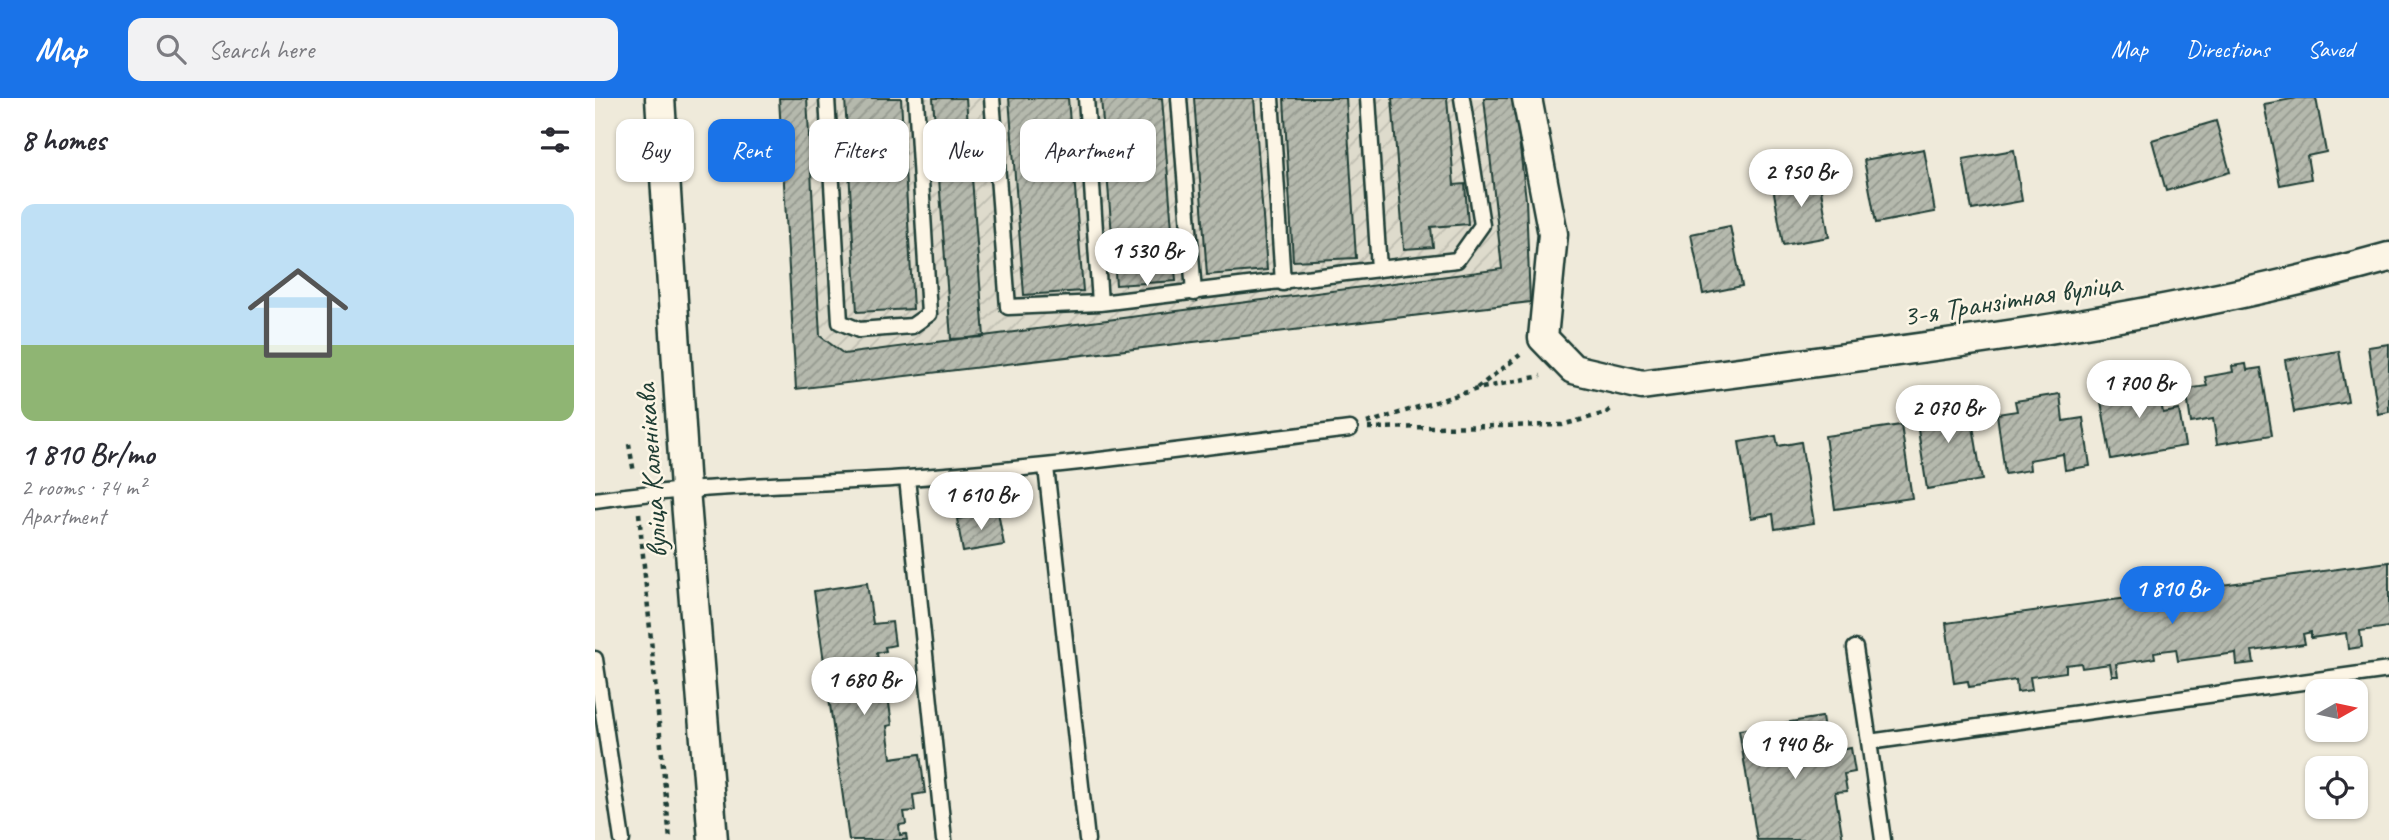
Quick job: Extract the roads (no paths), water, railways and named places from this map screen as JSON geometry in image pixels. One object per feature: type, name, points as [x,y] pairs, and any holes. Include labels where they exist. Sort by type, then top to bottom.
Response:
[{"type":"street","name":"вуліца Каленікава","points":[[660,98],[685,489],[713,840]]},
{"type":"street","name":"3-я Транзітная вуліца","points":[[1527,98],[1553,234],[1543,338],[1573,369],[1642,385],[2066,327],[2325,275],[2389,257]]},
{"type":"lane","points":[[827,98],[840,322],[859,330],[912,326],[929,314],[915,98]]},
{"type":"lane","points":[[992,98],[1008,307],[1100,303],[1457,260],[1482,225],[1462,98]]},
{"type":"lane","points":[[1086,98],[1100,303]]},
{"type":"lane","points":[[1179,98],[1194,293]]},
{"type":"lane","points":[[1271,98],[1283,283]]},
{"type":"lane","points":[[1369,98],[1379,270]]},
{"type":"lane","points":[[595,500],[685,489],[908,478],[1046,467],[1350,429]]},
{"type":"lane","points":[[1046,467],[1087,840]]},
{"type":"lane","points":[[908,478],[944,840]]},
{"type":"lane","points":[[1855,648],[1883,840]]},
{"type":"lane","points":[[595,659],[622,840]]},
{"type":"lane","points":[[1869,742],[2389,670]]}]
